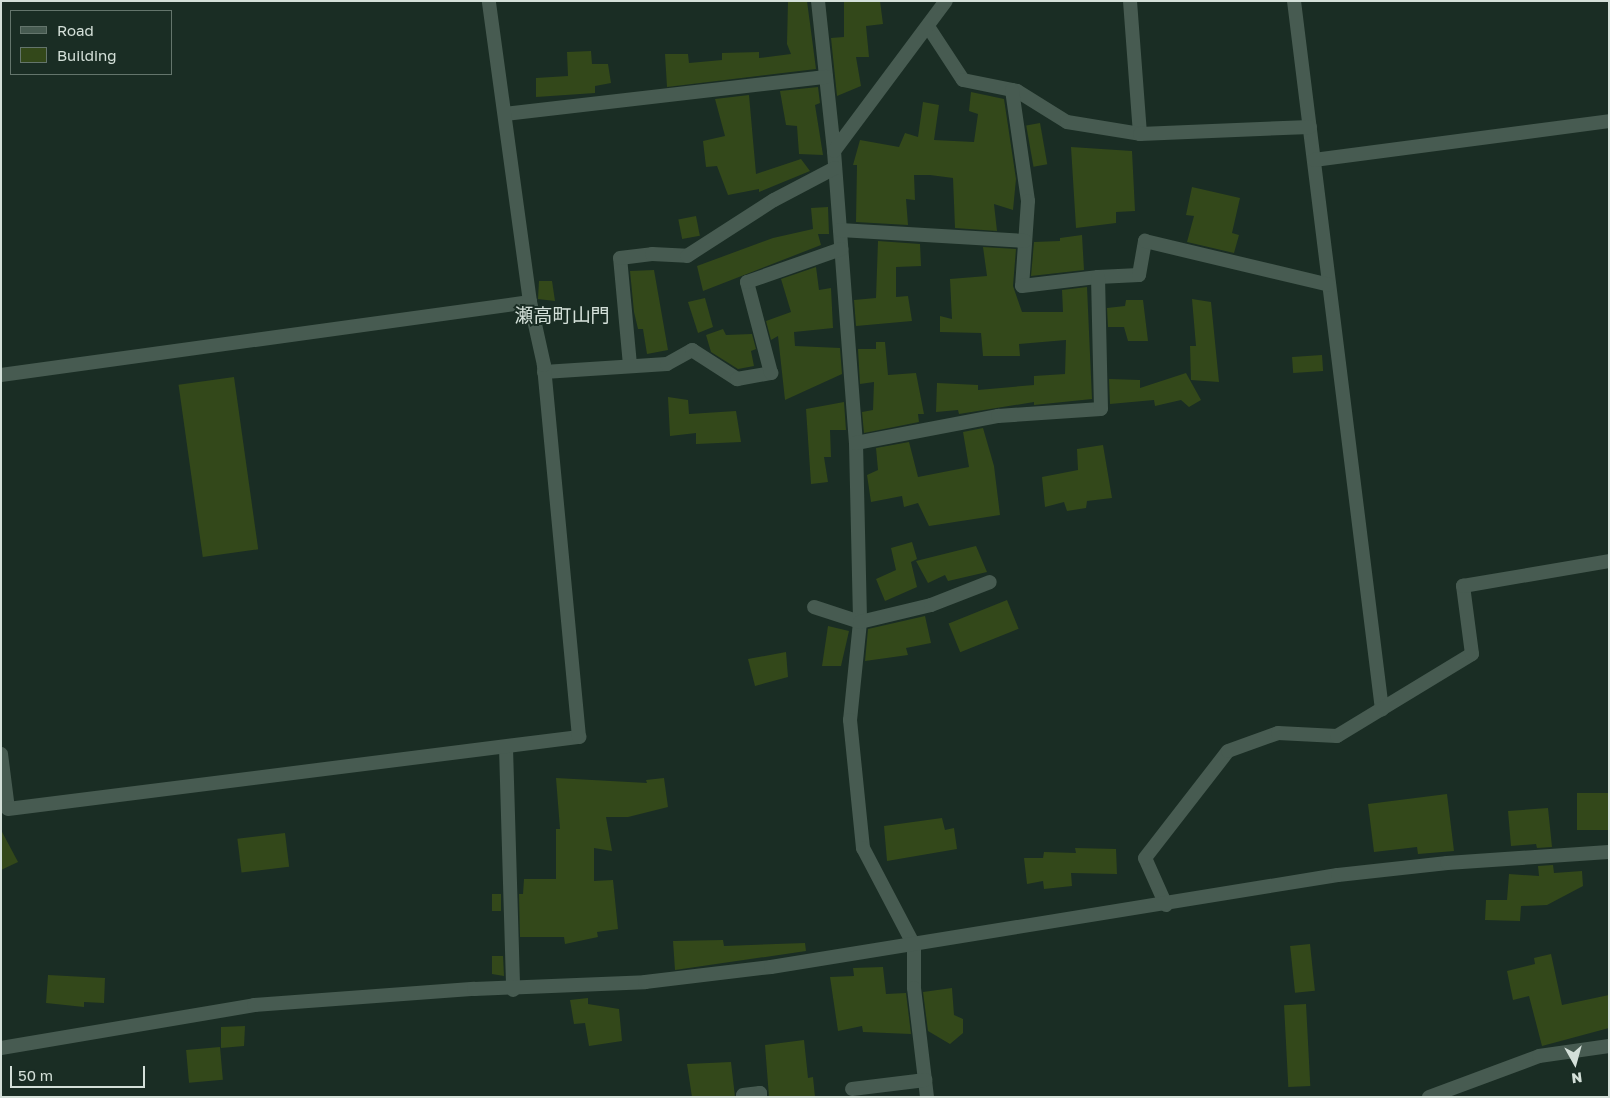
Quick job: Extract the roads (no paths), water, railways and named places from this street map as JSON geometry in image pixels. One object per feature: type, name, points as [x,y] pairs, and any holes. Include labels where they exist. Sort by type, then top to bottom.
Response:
[{"type":"street","points":[[1,754],[8,809],[506,748],[579,737],[544,372],[530,302],[490,1]]},
{"type":"street","points":[[818,1],[834,150],[856,443],[860,622],[850,720],[863,848],[914,945],[914,988],[927,1097]]},
{"type":"street","points":[[834,150],[929,28],[946,1]]},
{"type":"street","points":[[1130,1],[1140,134]]},
{"type":"street","points":[[1294,1],[1382,710]]},
{"type":"street","points":[[929,28],[963,80],[1012,90],[1066,122],[1140,134],[1310,127]]},
{"type":"street","points":[[505,114],[826,77]]},
{"type":"street","points":[[1012,90],[1028,201],[1022,286],[1098,277],[1140,276],[1145,241],[1329,285]]},
{"type":"street","points":[[1314,160],[1609,122]]},
{"type":"street","points":[[630,364],[620,258],[652,254],[687,256],[774,200],[835,168]]},
{"type":"street","points":[[840,230],[1025,241]]},
{"type":"street","points":[[544,372],[630,364],[667,364],[692,350],[737,379],[771,373],[747,282],[841,250]]},
{"type":"street","points":[[856,443],[998,416],[1101,409],[1098,277]]},
{"type":"street","points":[[1,375],[530,302]]},
{"type":"street","points":[[1166,905],[1145,858],[1228,751],[1278,733],[1337,736],[1472,654],[1463,586],[1609,560]]},
{"type":"street","points":[[814,607],[860,622],[931,605],[990,582]]},
{"type":"street","points":[[506,748],[513,990]]},
{"type":"street","points":[[1,1048],[254,1006],[474,989],[513,990],[645,982],[914,945],[1394,868],[1609,852]]},
{"type":"street","points":[[1429,1097],[1540,1056],[1609,1046]]},
{"type":"street","points":[[852,1089],[925,1080]]},
{"type":"street","points":[[743,1095],[760,1093],[760,1097]]},
{"type":"district","name":"瀬高町山門","points":[[562,315]]}]
